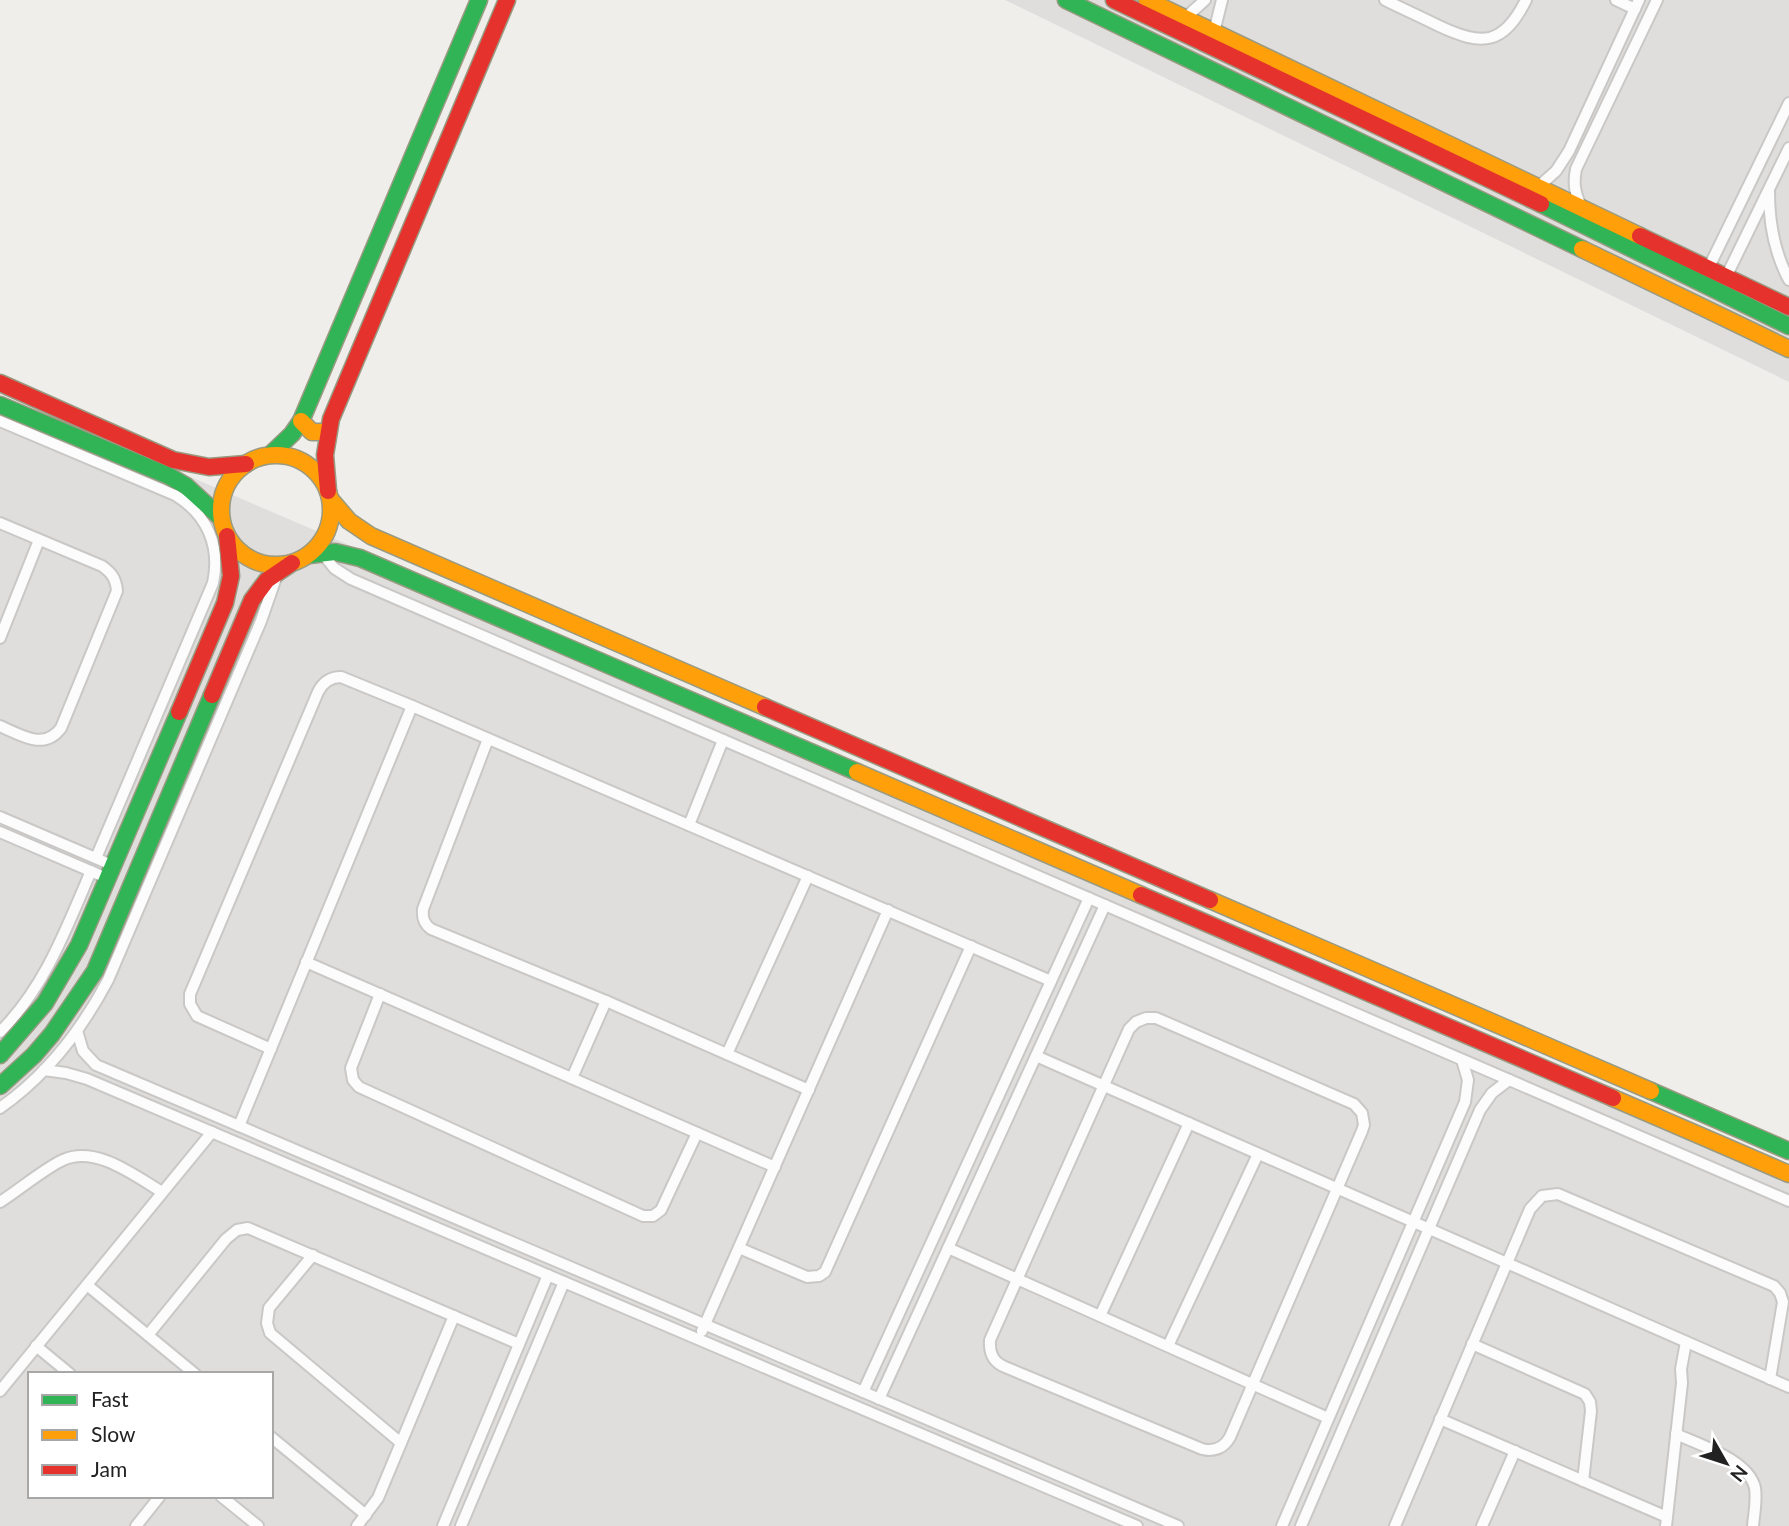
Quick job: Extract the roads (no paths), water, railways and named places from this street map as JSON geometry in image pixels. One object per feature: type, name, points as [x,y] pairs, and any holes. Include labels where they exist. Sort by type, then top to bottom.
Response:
[{"type":"street","points":[[0,383],[173,460],[209,467],[246,464],[270,455],[292,434],[301,421],[479,0]]},
{"type":"street","points":[[315,554],[330,521],[325,455],[331,419],[507,0]]},
{"type":"street","points":[[1066,0],[1789,349]]},
{"type":"street","points":[[1114,0],[1554,203],[1722,285],[1789,326]]},
{"type":"street","points":[[1147,0],[1538,187],[1554,203],[1582,208],[1708,269],[1722,285],[1789,307]]},
{"type":"street","points":[[1185,18],[1205,0]]},
{"type":"street","points":[[1214,32],[1222,0]]},
{"type":"street","points":[[1385,0],[1459,36],[1473,39],[1502,33],[1513,23],[1526,0]]},
{"type":"street","points":[[1538,187],[1556,171],[1569,151],[1637,5],[1616,0]]},
{"type":"street","points":[[1582,208],[1576,196],[1576,169],[1657,0]]},
{"type":"street","points":[[1708,269],[1789,103]]},
{"type":"street","points":[[1722,285],[1789,148]]},
{"type":"street","points":[[1770,189],[1769,215],[1773,240],[1789,280]]},
{"type":"street","points":[[1732,219],[1739,227],[1749,228]]},
{"type":"street","points":[[1,413],[169,476],[186,486],[221,518]]},
{"type":"street","points":[[1,413],[175,495],[198,513],[209,529],[214,547],[216,565],[213,583],[96,858]]},
{"type":"street","points":[[301,421],[306,429],[314,433],[328,432]]},
{"type":"street","points":[[270,455],[291,456],[309,466],[323,481],[329,495],[349,521],[371,536],[1789,1151]]},
{"type":"street","points":[[0,1055],[25,1030],[52,995],[69,966],[112,873],[226,603],[231,576],[227,536],[221,518],[223,493],[236,472],[246,464]]},
{"type":"street","points":[[0,523],[102,566],[111,572],[117,591],[61,728],[55,736],[38,741],[0,726]]},
{"type":"street","points":[[227,536],[240,553],[260,563],[281,565],[315,554],[348,554],[360,558],[1789,1174]]},
{"type":"street","points":[[0,638],[40,540]]},
{"type":"street","points":[[315,554],[351,579],[1789,1201]]},
{"type":"street","points":[[0,1086],[43,1044],[77,1000],[95,971],[247,612],[259,589],[292,563]]},
{"type":"street","points":[[0,1108],[44,1070],[77,1031],[98,998],[116,962],[264,614],[278,572]]},
{"type":"street","points":[[271,1049],[197,1016],[191,1009],[190,994],[320,687],[327,680],[341,677],[1051,981]]},
{"type":"street","points":[[239,1126],[412,706]]},
{"type":"street","points":[[488,739],[423,909],[424,921],[431,929],[606,1001],[809,1090]]},
{"type":"street","points":[[689,825],[723,740]]},
{"type":"street","points":[[0,817],[96,858],[112,873]]},
{"type":"street","points":[[0,832],[91,871],[112,873]]},
{"type":"street","points":[[0,1032],[23,1006],[56,954],[91,871]]},
{"type":"street","points":[[727,1054],[808,876]]},
{"type":"street","points":[[863,1392],[1088,898]]},
{"type":"street","points":[[879,1399],[1105,905]]},
{"type":"street","points":[[699,1339],[888,911]]},
{"type":"street","points":[[739,1248],[807,1277],[819,1276],[825,1272],[971,946]]},
{"type":"street","points":[[306,962],[775,1167]]},
{"type":"street","points":[[380,995],[351,1068],[353,1080],[359,1087],[643,1216],[653,1216],[662,1210],[697,1133]]},
{"type":"street","points":[[572,1078],[606,1001]]},
{"type":"street","points":[[1151,1017],[1343,1100],[1359,1108],[1362,1113],[1364,1125],[1338,1189],[1227,1442],[1218,1449],[1207,1451],[1005,1367],[992,1357],[990,1340],[1105,1086],[1129,1029],[1141,1019],[1151,1017]]},
{"type":"street","points":[[25,1030],[43,1044]]},
{"type":"street","points":[[77,1031],[83,1051],[96,1065],[1178,1526]]},
{"type":"street","points":[[1036,1056],[1789,1387]]},
{"type":"street","points":[[1282,1526],[1465,1102],[1468,1080],[1462,1060]]},
{"type":"street","points":[[44,1070],[88,1079],[1137,1526]]},
{"type":"street","points":[[1301,1526],[1480,1110],[1492,1093],[1509,1080]]},
{"type":"street","points":[[1100,1316],[1189,1123]]},
{"type":"street","points":[[0,1390],[212,1132]]},
{"type":"street","points":[[1168,1346],[1258,1154]]},
{"type":"street","points":[[0,1202],[56,1164],[81,1156],[107,1162],[162,1192]]},
{"type":"street","points":[[1395,1526],[1533,1204],[1542,1196],[1553,1194],[1777,1289],[1783,1302],[1770,1379]]},
{"type":"street","points":[[148,1335],[226,1239],[237,1230],[254,1229],[519,1344]]},
{"type":"street","points":[[948,1248],[1328,1418]]},
{"type":"street","points":[[313,1255],[269,1308],[267,1323],[270,1334],[401,1443]]},
{"type":"street","points":[[443,1526],[548,1275]]},
{"type":"street","points":[[461,1526],[564,1282]]},
{"type":"street","points":[[87,1285],[193,1372]]},
{"type":"street","points":[[357,1526],[376,1501],[454,1316]]},
{"type":"street","points":[[1440,1419],[1583,1481],[1666,1522],[1686,1342]]},
{"type":"street","points":[[1472,1344],[1586,1394],[1591,1411],[1583,1481]]},
{"type":"street","points":[[36,1346],[68,1372]]},
{"type":"street","points":[[1676,1434],[1734,1461],[1746,1471],[1755,1491],[1753,1526]]},
{"type":"street","points":[[273,1439],[366,1515]]},
{"type":"street","points":[[1482,1526],[1515,1451]]},
{"type":"street","points":[[136,1526],[158,1498]]},
{"type":"street","points":[[223,1498],[258,1526]]}]
